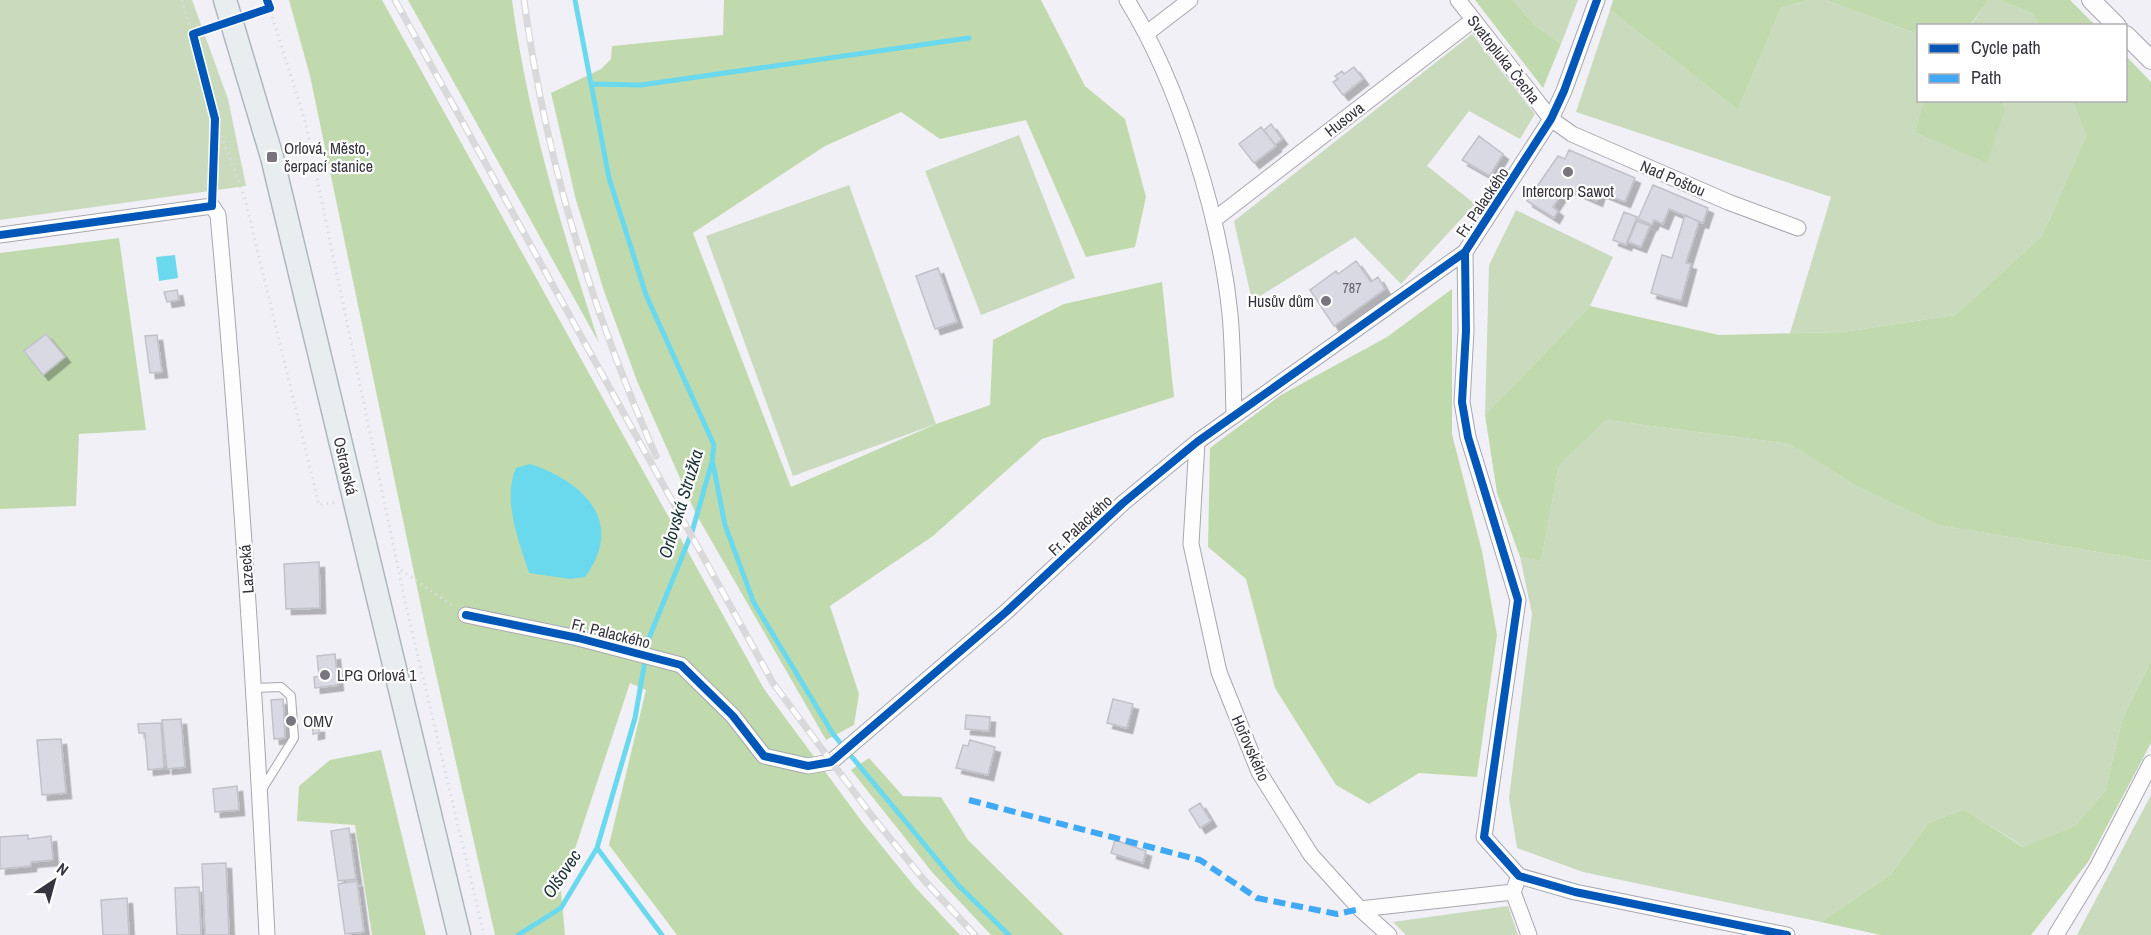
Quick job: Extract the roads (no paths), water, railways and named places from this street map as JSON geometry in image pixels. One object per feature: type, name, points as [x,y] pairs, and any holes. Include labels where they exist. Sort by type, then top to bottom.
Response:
[{"type":"main road","name":"Ostravská","points":[[225,0],[272,157],[459,935]]},
{"type":"street","points":[[1127,0],[1147,33],[1178,108],[1215,219],[1230,314],[1234,414]]},
{"type":"street","points":[[1147,33],[1190,0]]},
{"type":"street","name":"Svatopluka Čecha","points":[[1458,0],[1551,119]]},
{"type":"street","name":"Fr. Palackého","points":[[466,615],[578,638],[681,665],[734,716],[764,756],[808,766],[831,762],[1006,612],[1123,503],[1197,442],[1465,252],[1551,119],[1564,91],[1597,0]]},
{"type":"street","points":[[2091,0],[2114,24]]},
{"type":"street","name":"Husova","points":[[1215,219],[1473,20]]},
{"type":"street","points":[[2127,35],[2151,60]]},
{"type":"street","name":"Nad Poštou","points":[[1551,119],[1572,134],[1728,202],[1798,228]]},
{"type":"street","name":"Lazecká","points":[[0,235],[212,206],[218,215],[229,319],[254,688],[267,935]]},
{"type":"street","points":[[1465,252],[1466,331],[1462,402],[1468,437],[1518,600],[1484,837],[1519,876],[1575,892],[1787,935]]},
{"type":"street","name":"Hořovského","points":[[1197,442],[1191,544],[1219,672],[1259,772],[1311,855],[1360,909],[1389,935]]},
{"type":"street","points":[[2056,935],[2098,866],[2151,763]]},
{"type":"street","points":[[1519,876],[1513,892],[1528,935]]},
{"type":"street","points":[[1360,909],[1513,892]]},
{"type":"lane","points":[[254,688],[281,687],[291,696],[294,738],[260,793]]},
{"type":"water","points":[[175,255],[178,278],[159,281],[156,257]]},
{"type":"water","points":[[530,464],[567,481],[593,506],[600,522],[601,539],[597,557],[585,577],[570,579],[529,573],[517,534],[511,507],[511,493],[516,468]]},
{"type":"waterway","name":"Orlovská Stružka","points":[[575,0],[609,178],[646,295],[714,445],[712,462],[692,532],[649,638],[635,718],[597,848],[662,935]]},
{"type":"waterway","points":[[591,84],[641,85],[969,38]]},
{"type":"waterway","points":[[713,464],[725,525],[754,603],[833,734],[958,885],[1009,935]]},
{"type":"waterway","name":"Olšovec","points":[[518,935],[561,908],[597,848]]},
{"type":"railway","points":[[395,0],[773,683],[872,816],[924,880],[975,935]]},
{"type":"railway","points":[[524,0],[544,117],[574,232],[611,346],[656,456]]},
{"type":"place","name":"Orlová, Město, čerpací stanice","points":[[272,157]]},
{"type":"place","name":"Intercorp Sawot","points":[[1568,172]]},
{"type":"place","name":"Husův dům","points":[[1326,301]]},
{"type":"place","name":"LPG Orlová 1","points":[[325,675]]},
{"type":"place","name":"OMV","points":[[291,721]]}]
